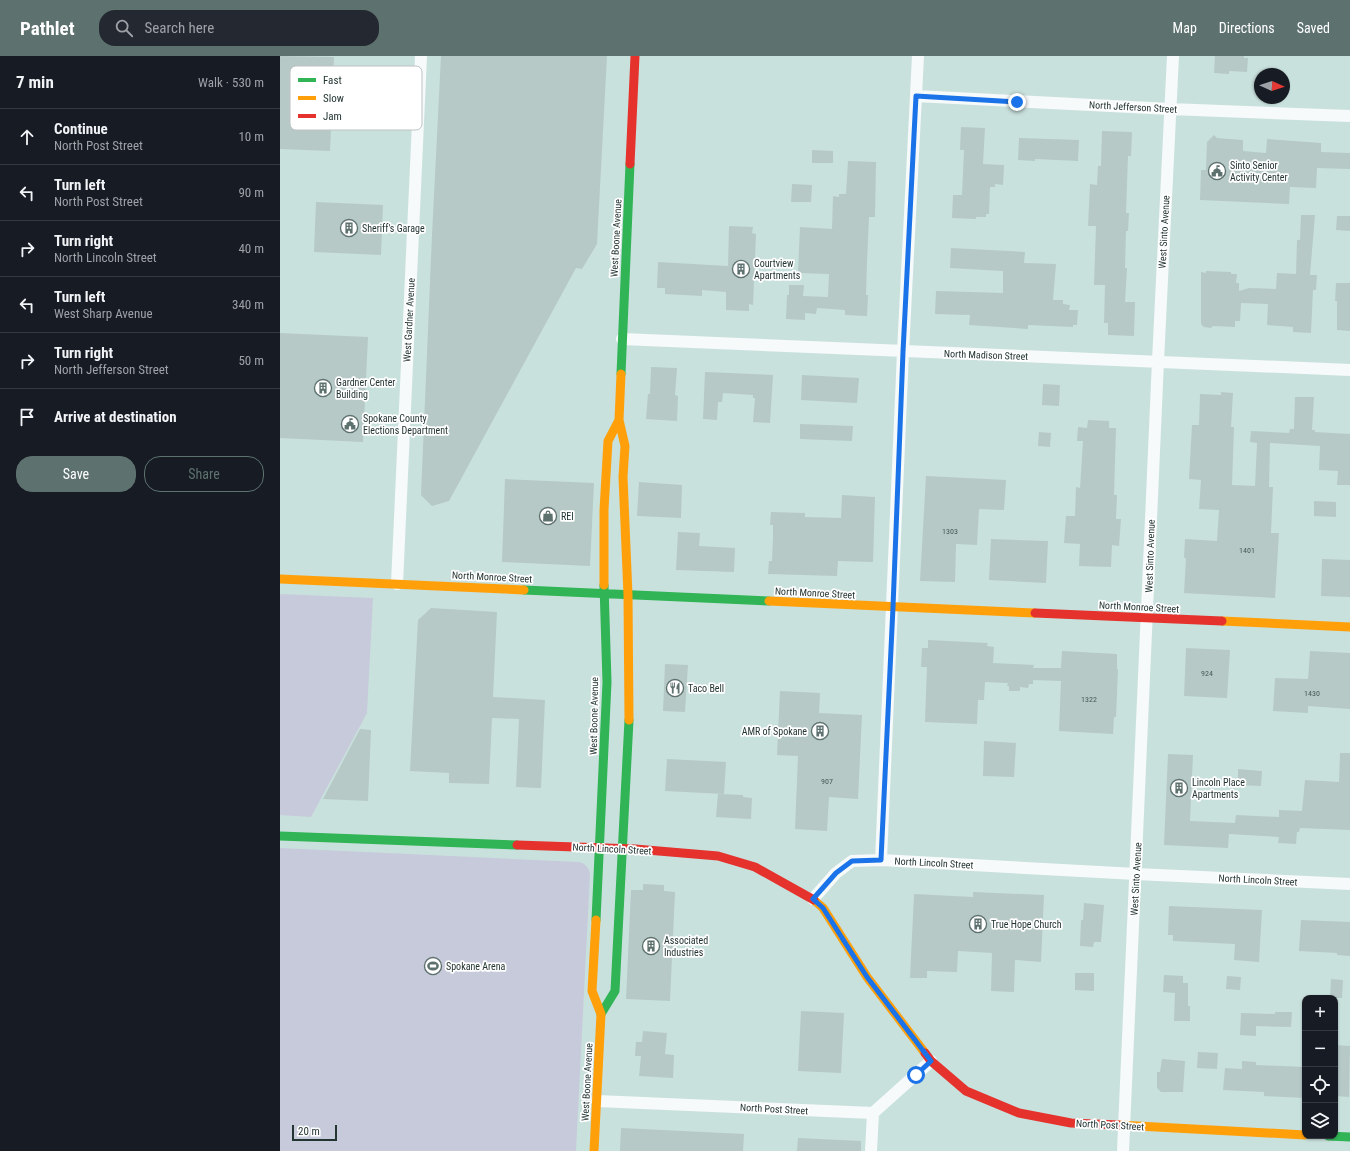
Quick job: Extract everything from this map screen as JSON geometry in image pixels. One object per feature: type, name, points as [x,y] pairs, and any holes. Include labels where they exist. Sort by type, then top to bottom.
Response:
[{"type":"main road","name":"West Boone Avenue","points":[[601,1014],[615,991],[629,731],[628,594],[624,503],[625,446],[619,420],[635,56]]},
{"type":"main road","name":"West Boone Avenue","points":[[594,1151],[601,1014],[592,991],[607,682],[604,593],[604,510],[608,441],[619,420]]},
{"type":"main road","name":"North Monroe Street","points":[[280,579],[1350,628]]},
{"type":"main road","name":"North Lincoln Street","points":[[280,836],[623,849],[718,856],[756,868],[813,899]]},
{"type":"main road","name":"North Post Street","points":[[813,899],[823,908],[867,977],[931,1061],[966,1091],[1019,1113],[1071,1122],[1302,1135]]},
{"type":"main road","points":[[1338,1136],[1350,1137]]},
{"type":"street","name":"West Gardner Avenue","points":[[421,56],[421,66]]},
{"type":"street","points":[[881,860],[903,352],[918,56]]},
{"type":"street","name":"West Sinto Avenue","points":[[1123,1151],[1173,56]]},
{"type":"street","name":"North Jefferson Street","points":[[916,96],[1170,109],[1350,116]]},
{"type":"street","name":"West Gardner Avenue","points":[[397,584],[418,130]]},
{"type":"street","name":"North Madison Street","points":[[622,339],[1350,370]]},
{"type":"street","name":"North Lincoln Street","points":[[813,899],[836,873],[852,861],[881,860],[1350,884]]},
{"type":"street","points":[[871,1151],[873,1113],[931,1061]]},
{"type":"street","name":"North Post Street","points":[[597,1101],[873,1113]]},
{"type":"shaded area","points":[[280,594],[373,598],[367,713],[311,817],[280,815]]},
{"type":"shaded area","name":"Spokane Arena","points":[[280,848],[579,862],[586,866],[590,874],[576,1151],[280,1151]]},
{"type":"building","points":[[280,56],[334,57],[334,66],[290,66],[290,130],[331,130],[330,151],[280,149]]},
{"type":"building","points":[[441,56],[607,56],[597,244],[582,269],[576,268],[449,501],[432,506],[421,495]]},
{"type":"building","points":[[1215,56],[1244,56],[1244,58],[1248,58],[1247,72],[1229,71],[1229,74],[1214,73]]},
{"type":"building","points":[[961,127],[985,128],[983,164],[1004,165],[1003,185],[995,184],[995,187],[990,187],[989,214],[986,214],[986,217],[976,217],[976,219],[952,218],[953,195],[962,195],[964,150],[960,150]]},
{"type":"building","points":[[1102,131],[1132,132],[1131,156],[1128,156],[1126,213],[1129,213],[1128,231],[1126,231],[1125,268],[1127,268],[1125,302],[1135,302],[1134,336],[1108,335],[1108,323],[1104,323],[1105,285],[1094,285],[1096,226],[1088,226],[1090,184],[1097,185],[1098,166],[1101,166]]},
{"type":"building","points":[[1214,135],[1217,138],[1243,140],[1243,151],[1266,153],[1267,139],[1321,143],[1321,152],[1350,153],[1350,169],[1317,168],[1316,188],[1290,187],[1289,204],[1200,200],[1201,170],[1206,170],[1207,142]]},
{"type":"building","points":[[1019,138],[1079,140],[1078,161],[1035,159],[1035,161],[1018,160]]},
{"type":"building","points":[[812,150],[833,151],[833,163],[812,163]]},
{"type":"building","points":[[848,161],[876,162],[875,217],[869,217],[866,295],[868,295],[867,316],[845,315],[845,310],[817,308],[816,314],[805,313],[805,320],[786,319],[789,285],[804,285],[803,296],[828,297],[829,274],[798,273],[800,227],[832,229],[833,196],[839,197],[839,194],[846,194]]},
{"type":"building","points":[[792,184],[812,185],[811,202],[791,202]]},
{"type":"building","name":"Sheriff's Garage","points":[[316,202],[383,205],[381,255],[314,252]]},
{"type":"building","points":[[1301,215],[1315,215],[1310,275],[1317,275],[1316,290],[1313,290],[1311,333],[1293,332],[1293,327],[1267,325],[1268,304],[1241,303],[1240,321],[1235,321],[1235,327],[1204,327],[1201,324],[1201,272],[1231,272],[1231,274],[1237,274],[1236,283],[1239,283],[1239,291],[1249,288],[1276,289],[1277,273],[1296,274],[1297,240],[1300,240]]},
{"type":"building","points":[[1337,216],[1350,216],[1350,231],[1336,230]]},
{"type":"building","points":[[729,226],[753,227],[752,233],[756,234],[753,305],[749,304],[749,311],[726,310],[726,292],[702,290],[702,296],[665,294],[665,288],[657,288],[658,262],[728,266]]},
{"type":"building","points":[[951,248],[1025,252],[1024,263],[1056,264],[1053,300],[1063,300],[1063,304],[1070,305],[1069,310],[1078,310],[1077,325],[1073,325],[1073,327],[1028,325],[1028,329],[969,325],[970,315],[935,314],[936,291],[1003,293],[1003,271],[950,268]]},
{"type":"building","points":[[1336,283],[1350,283],[1350,331],[1337,330],[1337,301],[1335,301]]},
{"type":"building","name":"Gardner Center Building","points":[[280,333],[368,337],[363,442],[280,438]]},
{"type":"building","points":[[651,367],[677,368],[675,395],[678,396],[677,421],[646,419],[648,394],[650,394]]},
{"type":"building","points":[[705,372],[773,375],[770,423],[753,422],[755,398],[753,398],[753,395],[723,393],[722,402],[718,402],[717,420],[703,419]]},
{"type":"building","points":[[802,375],[859,378],[857,403],[801,400]]},
{"type":"building","points":[[1043,384],[1060,385],[1059,406],[1042,405]]},
{"type":"building","points":[[1221,392],[1233,393],[1231,427],[1234,427],[1232,485],[1255,486],[1257,443],[1250,442],[1251,431],[1289,433],[1290,429],[1294,429],[1295,397],[1314,397],[1312,430],[1315,430],[1315,432],[1350,434],[1350,485],[1337,485],[1338,471],[1319,470],[1320,446],[1270,443],[1269,487],[1273,487],[1271,533],[1279,533],[1275,598],[1184,593],[1186,558],[1184,558],[1185,539],[1217,541],[1219,510],[1199,509],[1201,480],[1189,479],[1192,425],[1199,425],[1200,394],[1221,395]]},
{"type":"building","points":[[1088,420],[1109,421],[1109,428],[1116,428],[1114,495],[1117,495],[1116,519],[1121,519],[1119,546],[1112,545],[1111,567],[1079,566],[1080,544],[1064,543],[1066,516],[1075,516],[1076,487],[1080,488],[1083,441],[1077,441],[1078,427],[1087,428]]},
{"type":"building","points":[[800,424],[853,426],[852,441],[800,439]]},
{"type":"building","points":[[1039,432],[1051,433],[1050,447],[1038,446]]},
{"type":"building","points":[[926,476],[1006,480],[1004,510],[979,509],[977,545],[956,544],[955,582],[920,581]]},
{"type":"building","name":"REI","points":[[505,479],[594,483],[590,566],[502,562]]},
{"type":"building","points":[[639,482],[682,485],[681,518],[637,516]]},
{"type":"building","points":[[842,495],[875,497],[873,562],[838,561],[837,576],[768,574],[769,561],[772,561],[773,525],[770,525],[771,512],[805,513],[805,517],[841,518]]},
{"type":"building","points":[[1314,501],[1336,502],[1336,517],[1314,516]]},
{"type":"building","points":[[678,532],[700,533],[699,546],[735,548],[734,572],[676,570]]},
{"type":"building","points":[[991,539],[1048,541],[1046,583],[989,580]]},
{"type":"building","points":[[1322,559],[1350,560],[1350,597],[1321,596]]},
{"type":"building","points":[[431,608],[497,612],[493,697],[545,700],[541,788],[516,787],[519,719],[492,718],[489,784],[449,783],[449,773],[410,771],[418,620]]},
{"type":"building","points":[[928,640],[988,643],[987,646],[994,647],[993,663],[1034,665],[1033,668],[1061,668],[1062,651],[1117,654],[1118,669],[1116,717],[1114,717],[1113,734],[1059,731],[1061,681],[1033,680],[1033,684],[1029,684],[1028,688],[1020,687],[1020,691],[1009,691],[1009,686],[1007,686],[1008,683],[985,682],[984,700],[978,700],[977,724],[925,722],[927,667],[921,667],[922,648],[928,648]]},
{"type":"building","points":[[1186,648],[1230,650],[1227,698],[1184,696]]},
{"type":"building","points":[[1310,651],[1350,653],[1350,709],[1308,706],[1308,713],[1273,711],[1275,678],[1308,679]]},
{"type":"building","name":"Taco Bell","points":[[665,664],[688,665],[685,712],[663,711]]},
{"type":"building","points":[[780,691],[820,693],[819,713],[862,715],[858,799],[829,797],[827,831],[795,829],[798,756],[777,755]]},
{"type":"building","points":[[360,729],[371,730],[368,801],[323,799]]},
{"type":"building","points":[[984,741],[1016,743],[1014,777],[983,776]]},
{"type":"building","points":[[1340,753],[1350,753],[1350,830],[1300,828],[1299,832],[1297,832],[1296,844],[1278,843],[1279,837],[1229,834],[1228,848],[1164,845],[1168,754],[1193,755],[1190,821],[1235,823],[1236,815],[1279,817],[1279,810],[1302,811],[1305,780],[1339,782]]},
{"type":"building","points":[[667,759],[726,762],[724,794],[665,791]]},
{"type":"building","points":[[1238,769],[1262,771],[1261,786],[1238,785]]},
{"type":"building","points":[[718,794],[743,795],[743,797],[752,798],[751,819],[716,817]]},
{"type":"building","name":"Associated Industries","points":[[643,884],[664,885],[664,891],[675,892],[670,1001],[626,999],[631,890],[643,890]]},
{"type":"building","name":"True Hope Church","points":[[973,892],[1044,895],[1041,962],[1015,960],[1014,992],[991,991],[992,953],[958,951],[957,972],[927,971],[927,978],[910,978],[914,894],[973,897]]},
{"type":"building","points":[[1084,903],[1104,905],[1101,942],[1094,942],[1093,947],[1080,946],[1081,920],[1083,920]]},
{"type":"building","points":[[1169,906],[1262,910],[1259,962],[1234,960],[1235,944],[1173,941],[1173,935],[1168,935]]},
{"type":"building","points":[[1301,920],[1350,922],[1350,956],[1337,955],[1337,953],[1299,951]]},
{"type":"building","points":[[1075,973],[1094,973],[1094,991],[1075,990]]},
{"type":"building","points":[[1164,975],[1183,976],[1183,983],[1188,983],[1188,1006],[1190,1006],[1190,1021],[1174,1021],[1175,993],[1163,992]]},
{"type":"building","points":[[1227,976],[1241,977],[1240,990],[1226,989]]},
{"type":"building","points":[[1331,979],[1343,980],[1342,998],[1338,998],[1338,995],[1330,995]]},
{"type":"building","points":[[801,1011],[844,1013],[841,1073],[798,1071]]},
{"type":"building","points":[[1275,1012],[1292,1012],[1291,1027],[1256,1026],[1256,1036],[1240,1035],[1241,1013],[1275,1014]]},
{"type":"building","points":[[643,1031],[667,1033],[665,1054],[674,1055],[673,1078],[639,1076],[641,1056],[635,1056],[636,1042],[642,1042]]},
{"type":"building","points":[[1338,1045],[1350,1046],[1349,1097],[1338,1096]]},
{"type":"building","points":[[1198,1052],[1218,1053],[1217,1069],[1197,1068]]},
{"type":"building","points":[[1162,1059],[1185,1061],[1183,1092],[1161,1092],[1157,1088],[1157,1072],[1160,1072]]},
{"type":"building","points":[[1242,1061],[1256,1062],[1256,1065],[1302,1067],[1302,1098],[1264,1096],[1264,1092],[1223,1090],[1225,1068],[1242,1069]]},
{"type":"building","points":[[621,1128],[744,1134],[743,1151],[620,1151]]},
{"type":"building","points":[[798,1138],[861,1141],[861,1151],[797,1151]]},
{"type":"traffic: fast","points":[[621,374],[630,164]]},
{"type":"traffic: fast","points":[[596,920],[607,682],[604,585]]},
{"type":"traffic: fast","points":[[524,590],[769,601]]},
{"type":"traffic: fast","points":[[601,1014],[615,991],[629,720]]},
{"type":"traffic: fast","points":[[280,836],[517,845]]},
{"type":"traffic: fast","points":[[1338,1136],[1350,1137]]},
{"type":"traffic: slow","points":[[621,374],[619,420],[625,446],[623,477],[628,595],[629,720]]},
{"type":"traffic: slow","points":[[604,585],[604,510],[608,441],[619,420]]},
{"type":"traffic: slow","points":[[280,579],[524,590]]},
{"type":"traffic: slow","points":[[769,601],[1035,613]]},
{"type":"traffic: slow","points":[[1222,621],[1350,627]]},
{"type":"traffic: slow","points":[[814,900],[823,908],[867,977],[925,1053]]},
{"type":"traffic: slow","points":[[594,1151],[601,1014],[592,991],[596,920]]},
{"type":"traffic: slow","points":[[1119,1125],[1302,1135]]},
{"type":"traffic: jam","points":[[630,164],[635,56]]},
{"type":"traffic: jam","points":[[1035,613],[1222,621]]},
{"type":"traffic: jam","points":[[517,845],[635,849],[718,856],[755,867],[814,900]]},
{"type":"traffic: jam","points":[[925,1053],[931,1061],[966,1091],[1019,1113],[1071,1123],[1119,1125]]},
{"type":"place","name":"Sinto Senior Activity Center","points":[[1217,171]]},
{"type":"place","name":"Sheriff's Garage","points":[[349,228]]},
{"type":"place","name":"Courtview Apartments","points":[[741,269]]},
{"type":"place","name":"Gardner Center Building","points":[[323,388]]},
{"type":"place","name":"Spokane County Elections Department","points":[[350,424]]},
{"type":"place","name":"REI","points":[[548,516]]},
{"type":"place","name":"Taco Bell","points":[[675,688]]},
{"type":"place","name":"AMR of Spokane","points":[[820,731]]},
{"type":"place","name":"Lincoln Place Apartments","points":[[1179,788]]},
{"type":"place","name":"True Hope Church","points":[[978,924]]},
{"type":"place","name":"Associated Industries","points":[[651,946]]},
{"type":"place","name":"Spokane Arena","points":[[433,966]]},
{"type":"route","points":[[916,1075],[931,1061],[867,977],[823,908],[813,899],[836,873],[852,861],[881,860],[903,352],[916,96],[1017,102]]}]
